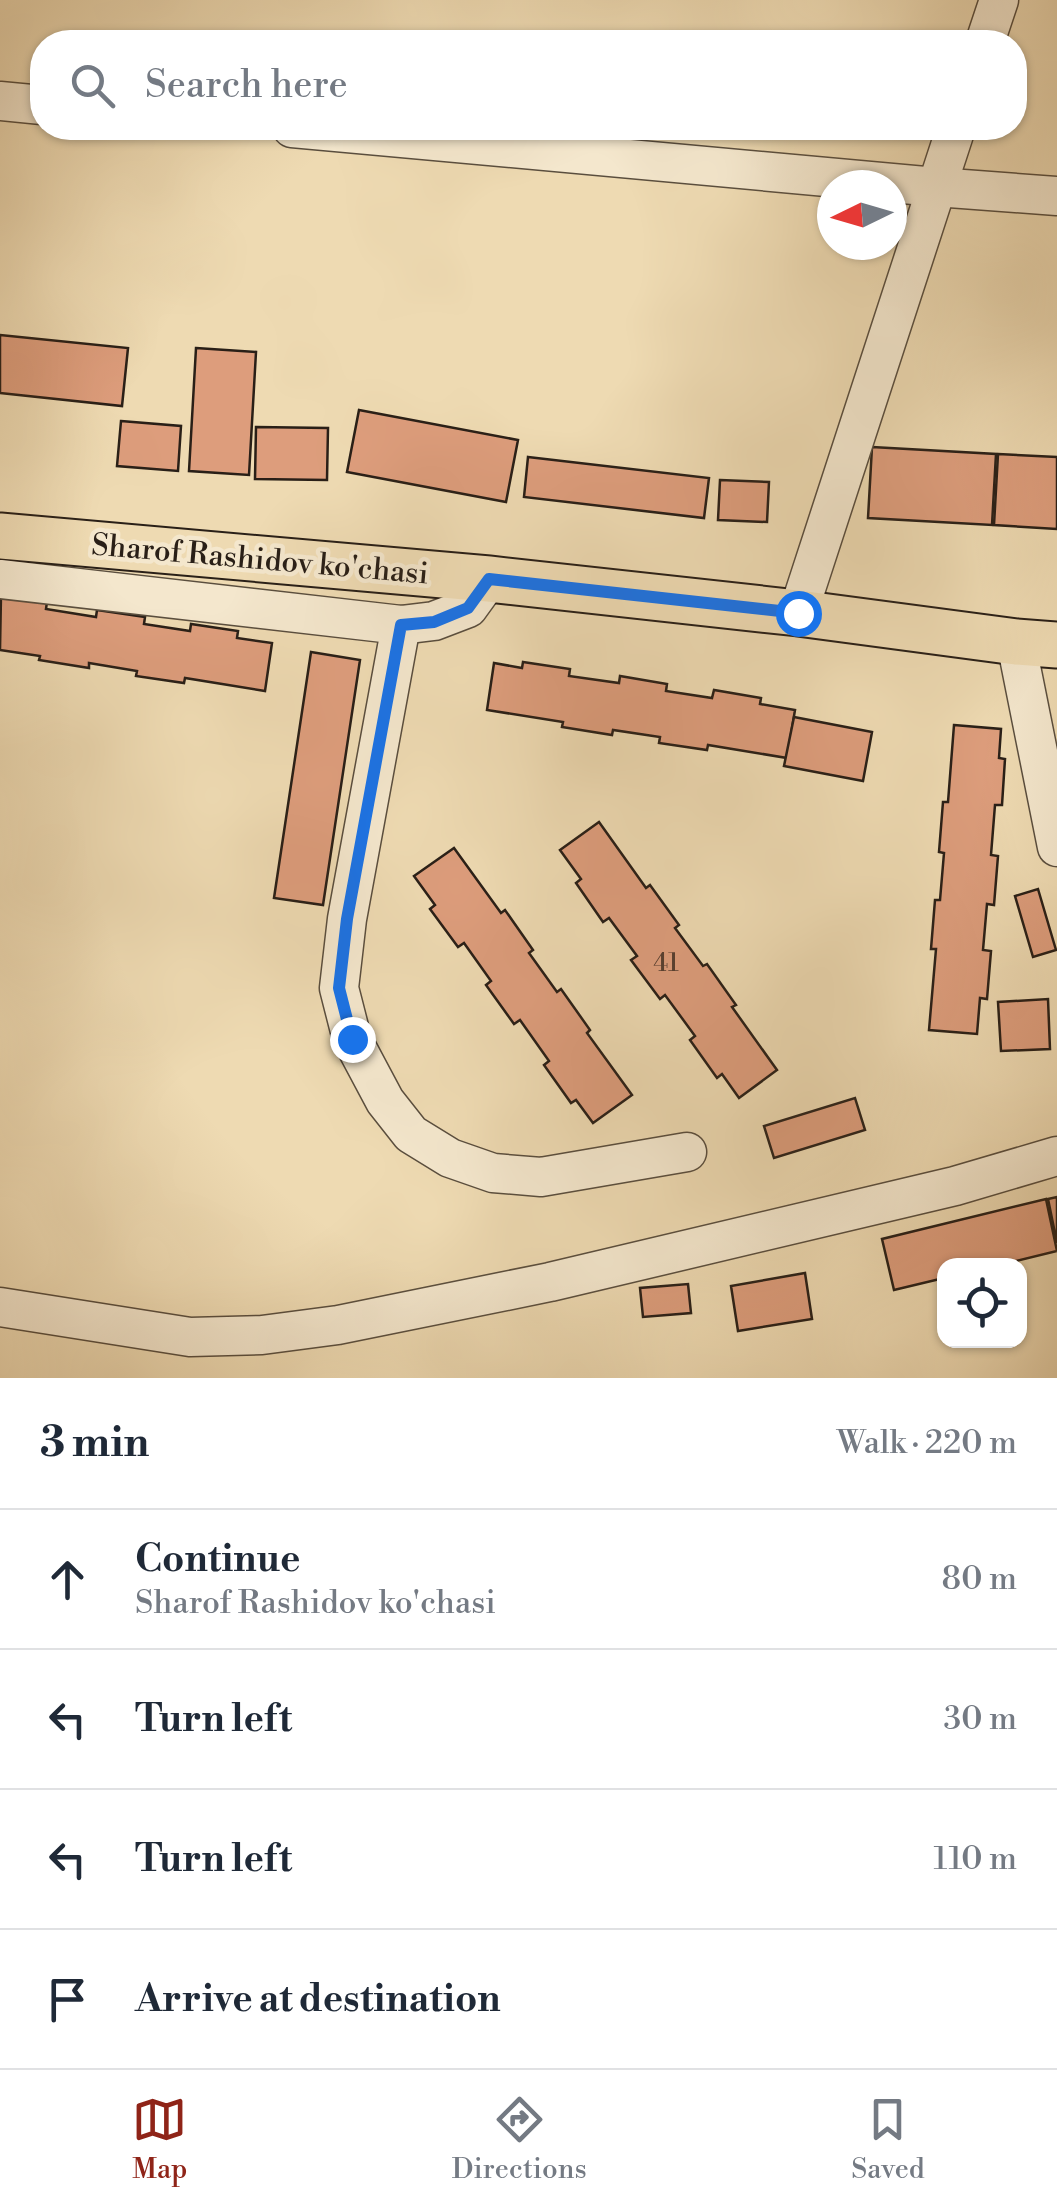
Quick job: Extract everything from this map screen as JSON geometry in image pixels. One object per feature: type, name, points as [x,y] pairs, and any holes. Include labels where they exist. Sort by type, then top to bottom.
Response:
[{"type":"main road","name":"Sharof Rashidov ko'chasi","points":[[0,536],[489,579],[1036,644]]},
{"type":"street","points":[[989,30],[999,0]]},
{"type":"street","points":[[0,100],[30,103]]},
{"type":"street","points":[[423,140],[1057,196]]},
{"type":"street","points":[[798,613],[952,140]]},
{"type":"street","points":[[0,580],[401,625],[434,622],[468,608],[489,579]]},
{"type":"street","points":[[401,625],[347,919],[339,988],[352,1039],[385,1101],[411,1134],[450,1158],[493,1173],[541,1177],[688,1152]]},
{"type":"street","points":[[1036,644],[1057,847]]},
{"type":"street","points":[[0,1307],[190,1338],[338,1326],[550,1282],[955,1186],[1057,1156]]},
{"type":"building","points":[[0,335],[128,348],[122,406],[0,393]]},
{"type":"building","points":[[196,348],[256,352],[249,475],[189,471]]},
{"type":"building","points":[[359,410],[518,440],[506,502],[347,472]]},
{"type":"building","points":[[121,421],[181,426],[178,471],[117,466]]},
{"type":"building","points":[[256,427],[328,428],[327,480],[255,479]]},
{"type":"building","points":[[872,447],[996,454],[992,525],[868,518]]},
{"type":"building","points":[[998,454],[1057,457],[1057,529],[994,525]]},
{"type":"building","points":[[528,457],[709,478],[704,518],[524,497]]},
{"type":"building","points":[[720,480],[769,482],[767,522],[718,520]]},
{"type":"building","points":[[1,595],[47,602],[46,609],[96,617],[97,610],[145,617],[144,624],[190,631],[191,624],[238,631],[237,638],[272,643],[265,691],[185,678],[184,683],[136,676],[137,671],[89,663],[89,668],[0,650]]},
{"type":"building","points":[[311,652],[360,660],[323,905],[274,898]]},
{"type":"building","points":[[523,662],[570,669],[569,676],[619,683],[620,676],[667,684],[666,691],[712,698],[714,690],[761,698],[760,704],[795,710],[787,758],[708,745],[707,750],[659,743],[660,737],[613,730],[612,735],[562,727],[563,722],[487,710],[494,663],[522,668]]},
{"type":"building","points":[[794,717],[872,732],[863,781],[784,766]]},
{"type":"building","points":[[954,725],[1001,729],[999,758],[1005,759],[1002,805],[995,805],[991,855],[998,856],[994,905],[987,904],[983,950],[991,951],[987,999],[980,998],[977,1034],[929,1030],[936,949],[931,949],[935,900],[940,900],[944,853],[939,852],[943,802],[948,802]]},
{"type":"building","points":[[599,822],[646,888],[650,885],[679,925],[675,928],[703,966],[707,964],[777,1070],[739,1098],[722,1074],[717,1078],[690,1040],[695,1036],[665,995],[660,999],[631,960],[637,956],[609,918],[603,922],[576,883],[581,879],[560,850]]},
{"type":"building","points":[[454,848],[501,913],[505,910],[533,950],[529,953],[557,992],[561,989],[632,1095],[593,1123],[576,1100],[571,1103],[544,1065],[549,1061],[520,1020],[514,1024],[486,985],[491,981],[464,943],[458,947],[430,909],[435,905],[414,876]]},
{"type":"building","points":[[1038,889],[1056,950],[1033,957],[1015,896]]},
{"type":"building","points":[[1048,999],[1050,1049],[1001,1051],[998,1002]]},
{"type":"building","points":[[855,1098],[865,1130],[774,1158],[764,1126]]},
{"type":"building","points":[[1057,1197],[1057,1243],[1048,1199]]},
{"type":"building","points":[[1046,1199],[1057,1251],[1027,1258],[937,1258],[937,1280],[894,1290],[882,1239]]},
{"type":"building","points":[[805,1273],[812,1319],[738,1331],[731,1286]]},
{"type":"building","points":[[688,1284],[691,1313],[643,1317],[640,1288]]},
{"type":"route","points":[[352,1039],[339,988],[347,919],[401,625],[434,622],[468,608],[489,579],[798,613]]}]
